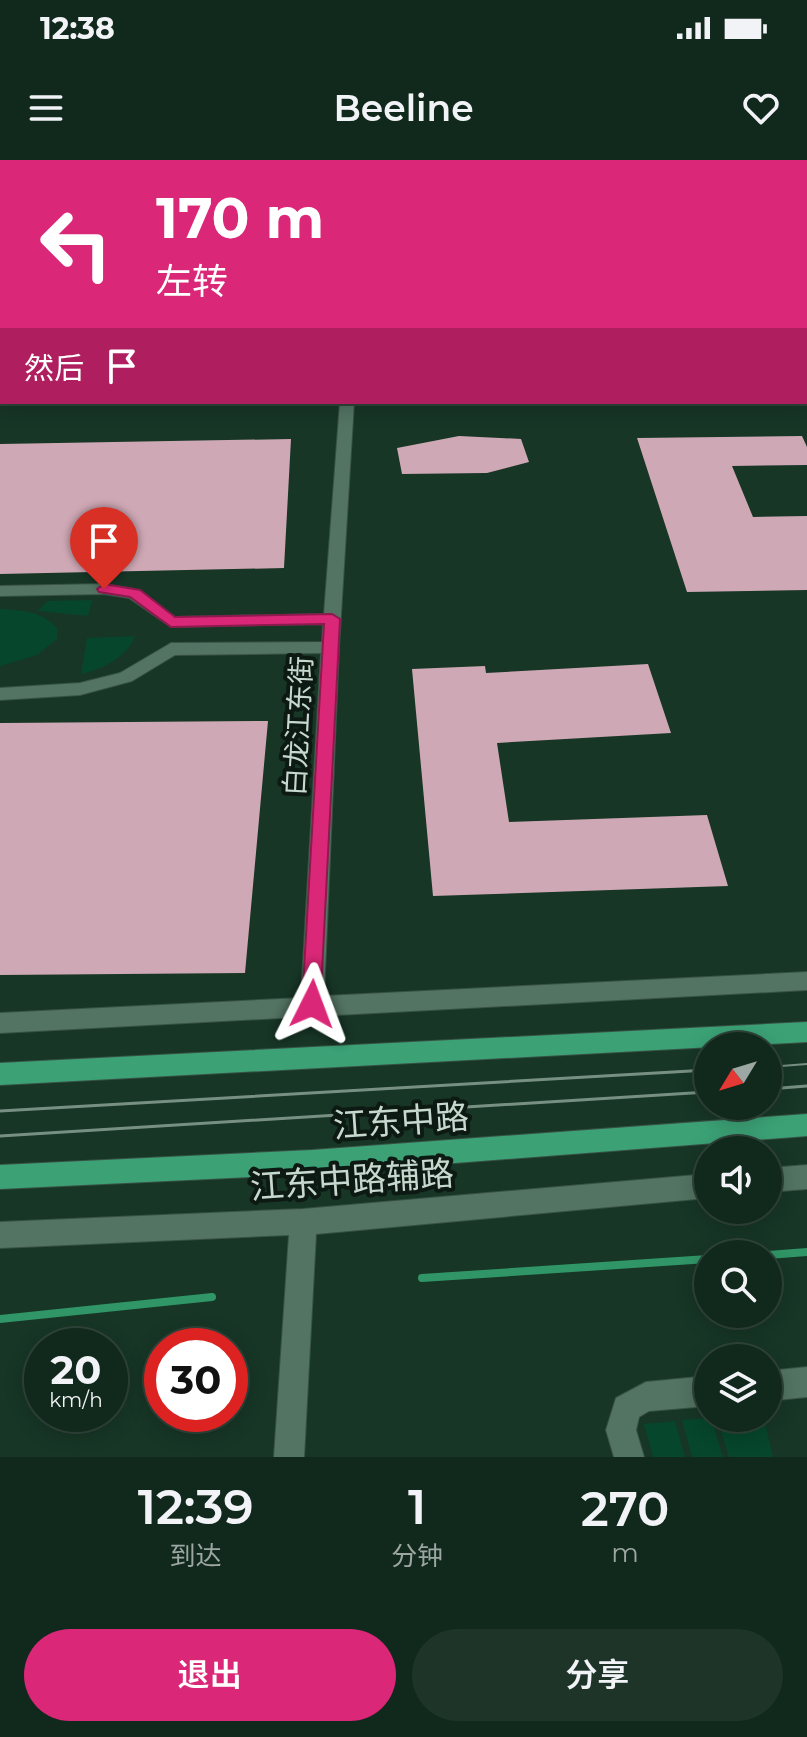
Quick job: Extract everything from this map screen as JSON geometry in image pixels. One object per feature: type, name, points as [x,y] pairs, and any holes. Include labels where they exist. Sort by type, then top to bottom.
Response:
[{"type":"main road","points":[[0,1074],[807,1032]]},
{"type":"main road","name":"江东中路","points":[[0,1177],[312,1162],[807,1125]]},
{"type":"street","name":"白龙江东街","points":[[312,1004],[330,647],[347,404]]},
{"type":"street","points":[[0,591],[104,589],[134,594],[171,622],[332,619]]},
{"type":"street","points":[[0,694],[80,689],[126,677],[171,649],[330,647]]},
{"type":"street","points":[[0,1023],[312,1004],[807,981]]},
{"type":"street","points":[[782,1179],[807,1177]]},
{"type":"street","name":"江东中路辅路","points":[[0,1235],[303,1222],[694,1187]]},
{"type":"street","points":[[289,1457],[303,1222]]},
{"type":"street","points":[[782,1385],[807,1382]]},
{"type":"street","points":[[629,1457],[621,1430],[626,1408],[646,1397],[694,1392]]},
{"type":"green space","points":[[92,600],[88,616],[38,611],[47,601]]},
{"type":"green space","points":[[0,609],[23,611],[45,618],[57,628],[57,639],[37,655],[0,666]]},
{"type":"green space","points":[[135,636],[126,651],[113,661],[81,674],[87,638]]},
{"type":"green space","points":[[694,1419],[694,1432],[715,1432],[723,1457],[692,1457],[682,1420]]},
{"type":"green space","points":[[675,1421],[685,1457],[653,1457],[644,1424]]},
{"type":"green space","points":[[721,1432],[767,1432],[773,1457],[729,1457]]},
{"type":"building","points":[[459,436],[521,439],[529,462],[487,473],[402,474],[397,448]]},
{"type":"building","points":[[802,436],[807,447],[807,465],[732,466],[753,517],[807,516],[807,590],[687,592],[637,438]]},
{"type":"building","points":[[291,439],[284,568],[0,574],[0,444]]},
{"type":"building","points":[[648,664],[671,733],[497,743],[509,822],[707,815],[728,886],[433,896],[412,669],[485,666],[486,673]]},
{"type":"building","points":[[268,721],[245,973],[0,975],[0,723]]},
{"type":"waterway","points":[[782,1254],[807,1252]]},
{"type":"waterway","points":[[422,1278],[694,1260]]},
{"type":"waterway","points":[[0,1319],[212,1297]]},
{"type":"tram line","points":[[782,1066],[807,1064]]},
{"type":"tram line","points":[[0,1111],[708,1070],[689,1071]]},
{"type":"tram line","points":[[782,1088],[807,1086]]},
{"type":"tram line","points":[[0,1136],[694,1093]]},
{"type":"route","points":[[104,589],[134,594],[171,622],[332,619],[312,1004]]}]
